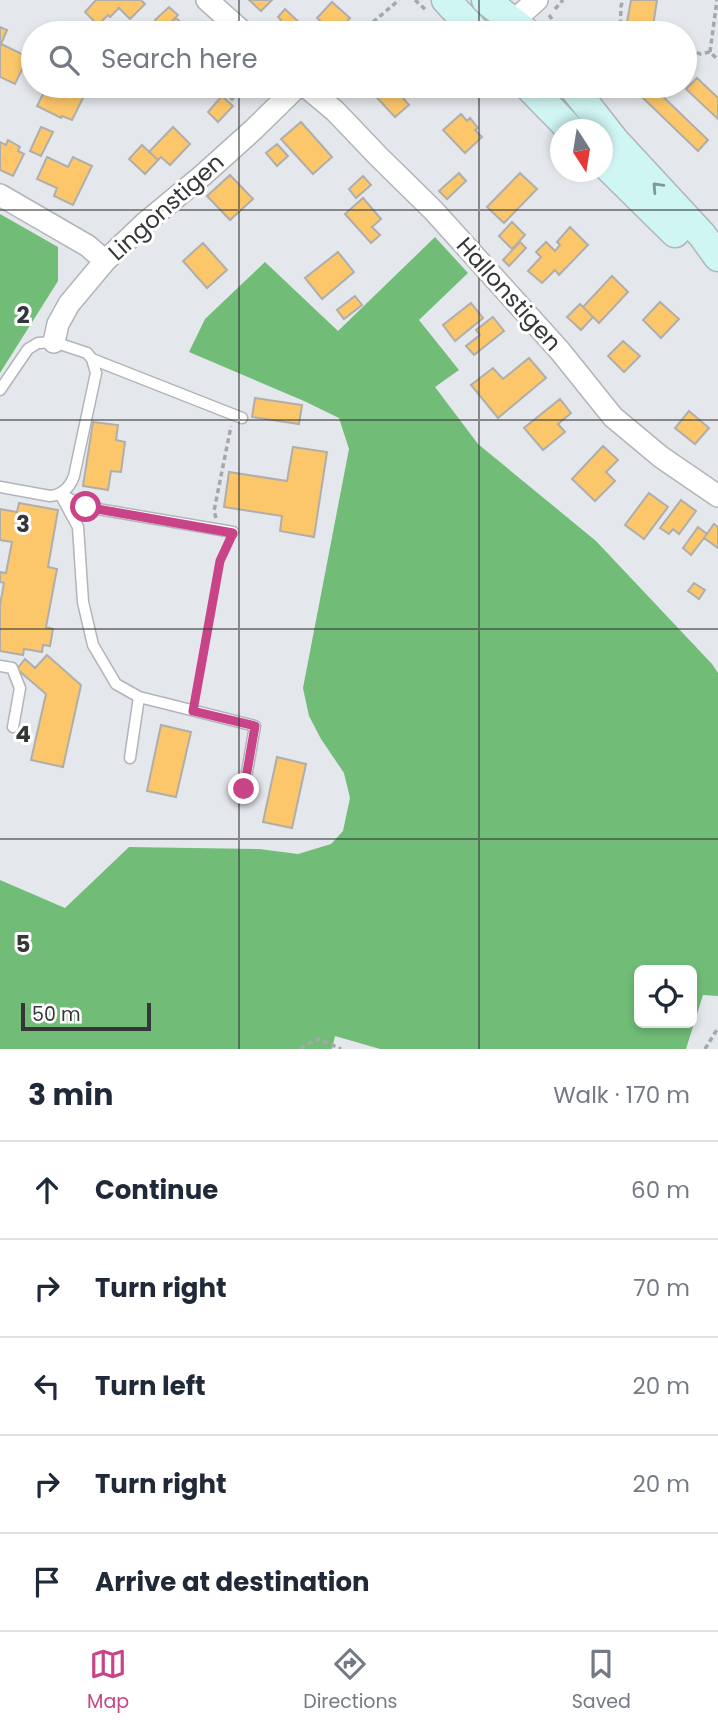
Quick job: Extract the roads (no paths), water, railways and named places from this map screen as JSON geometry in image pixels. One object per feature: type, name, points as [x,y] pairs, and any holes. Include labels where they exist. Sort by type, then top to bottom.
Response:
[{"type":"main road","points":[[446,0],[498,20]]},
{"type":"main road","points":[[540,98],[560,119]]},
{"type":"main road","points":[[581,98],[615,141],[702,235],[718,257]]},
{"type":"main road","points":[[613,171],[718,272]]},
{"type":"street","points":[[206,0],[230,21]]},
{"type":"street","points":[[498,20],[540,4]]},
{"type":"street","name":"Lingonstigen","points":[[54,342],[58,324],[69,304],[105,261],[286,98]]},
{"type":"street","name":"Hallonstigen","points":[[319,98],[444,221],[560,351],[613,417],[661,457],[718,496]]},
{"type":"street","points":[[0,195],[88,246],[105,261]]},
{"type":"lane","points":[[0,390],[29,349],[38,343],[54,342],[87,353],[96,373],[74,476],[69,487],[60,494],[50,496],[0,486]]},
{"type":"lane","points":[[92,359],[238,416]]},
{"type":"lane","points":[[60,494],[86,507],[233,533]]},
{"type":"lane","points":[[60,494],[78,527],[83,602],[93,645],[116,684],[139,697],[255,726],[244,789]]},
{"type":"lane","points":[[0,666],[12,668],[20,688],[13,727]]},
{"type":"lane","points":[[130,758],[139,697]]}]
